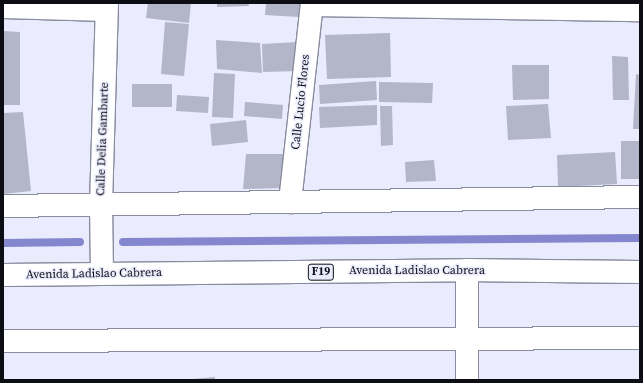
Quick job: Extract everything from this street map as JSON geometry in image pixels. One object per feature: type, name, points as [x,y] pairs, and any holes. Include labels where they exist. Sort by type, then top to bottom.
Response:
[{"type":"main road","points":[[312,4],[640,10]]},
{"type":"main road","name":"Calle Lucio Flores","points":[[290,202],[312,4]]},
{"type":"main road","points":[[3,7],[107,6]]},
{"type":"main road","name":"Calle Delia Gambarte","points":[[102,274],[101,205],[107,6]]},
{"type":"main road","points":[[3,206],[640,197]]},
{"type":"main road","points":[[467,270],[467,380]]},
{"type":"main road","name":"Avenida Ladislao Cabrera","points":[[3,275],[467,270],[640,272]]},
{"type":"main road","points":[[3,341],[640,338]]},
{"type":"building","points":[[148,3],[191,3],[189,23],[146,18]]},
{"type":"building","points":[[217,3],[248,3],[249,6],[217,7]]},
{"type":"building","points":[[266,3],[300,3],[299,17],[265,15]]},
{"type":"building","points":[[165,22],[189,24],[184,76],[161,74]]},
{"type":"building","points":[[3,31],[20,32],[20,105],[3,105]]},
{"type":"building","points":[[390,33],[391,77],[327,79],[325,35]]},
{"type":"building","points":[[216,40],[260,43],[262,73],[217,69]]},
{"type":"building","points":[[297,42],[299,71],[263,72],[262,44]]},
{"type":"building","points":[[612,56],[628,57],[629,100],[613,100]]},
{"type":"building","points":[[512,65],[549,65],[549,99],[513,100]]},
{"type":"building","points":[[214,73],[235,74],[233,118],[212,117]]},
{"type":"building","points":[[636,74],[640,75],[640,129],[633,129]]},
{"type":"building","points":[[376,81],[377,100],[320,104],[319,85]]},
{"type":"building","points":[[379,82],[433,83],[432,103],[379,102]]},
{"type":"building","points":[[132,84],[172,84],[172,107],[132,107]]},
{"type":"building","points":[[177,95],[209,97],[208,113],[176,111]]},
{"type":"building","points":[[245,102],[283,105],[282,119],[244,116]]},
{"type":"building","points":[[548,104],[551,138],[508,140],[506,106]]},
{"type":"building","points":[[377,105],[377,125],[320,128],[319,107]]},
{"type":"building","points":[[380,106],[392,106],[393,145],[381,146]]},
{"type":"building","points":[[23,112],[31,191],[3,194],[3,113]]},
{"type":"building","points":[[246,120],[248,142],[212,146],[210,124]]},
{"type":"building","points":[[621,141],[640,141],[640,179],[621,179]]},
{"type":"building","points":[[615,152],[617,184],[558,187],[557,155]]},
{"type":"building","points":[[246,154],[290,154],[287,188],[243,189]]},
{"type":"building","points":[[434,160],[436,181],[406,182],[405,162]]},
{"type":"building","points":[[215,377],[215,380],[193,380],[193,379]]},
{"type":"waterway","points":[[123,242],[640,238]]},
{"type":"waterway","points":[[3,243],[80,242]]}]
